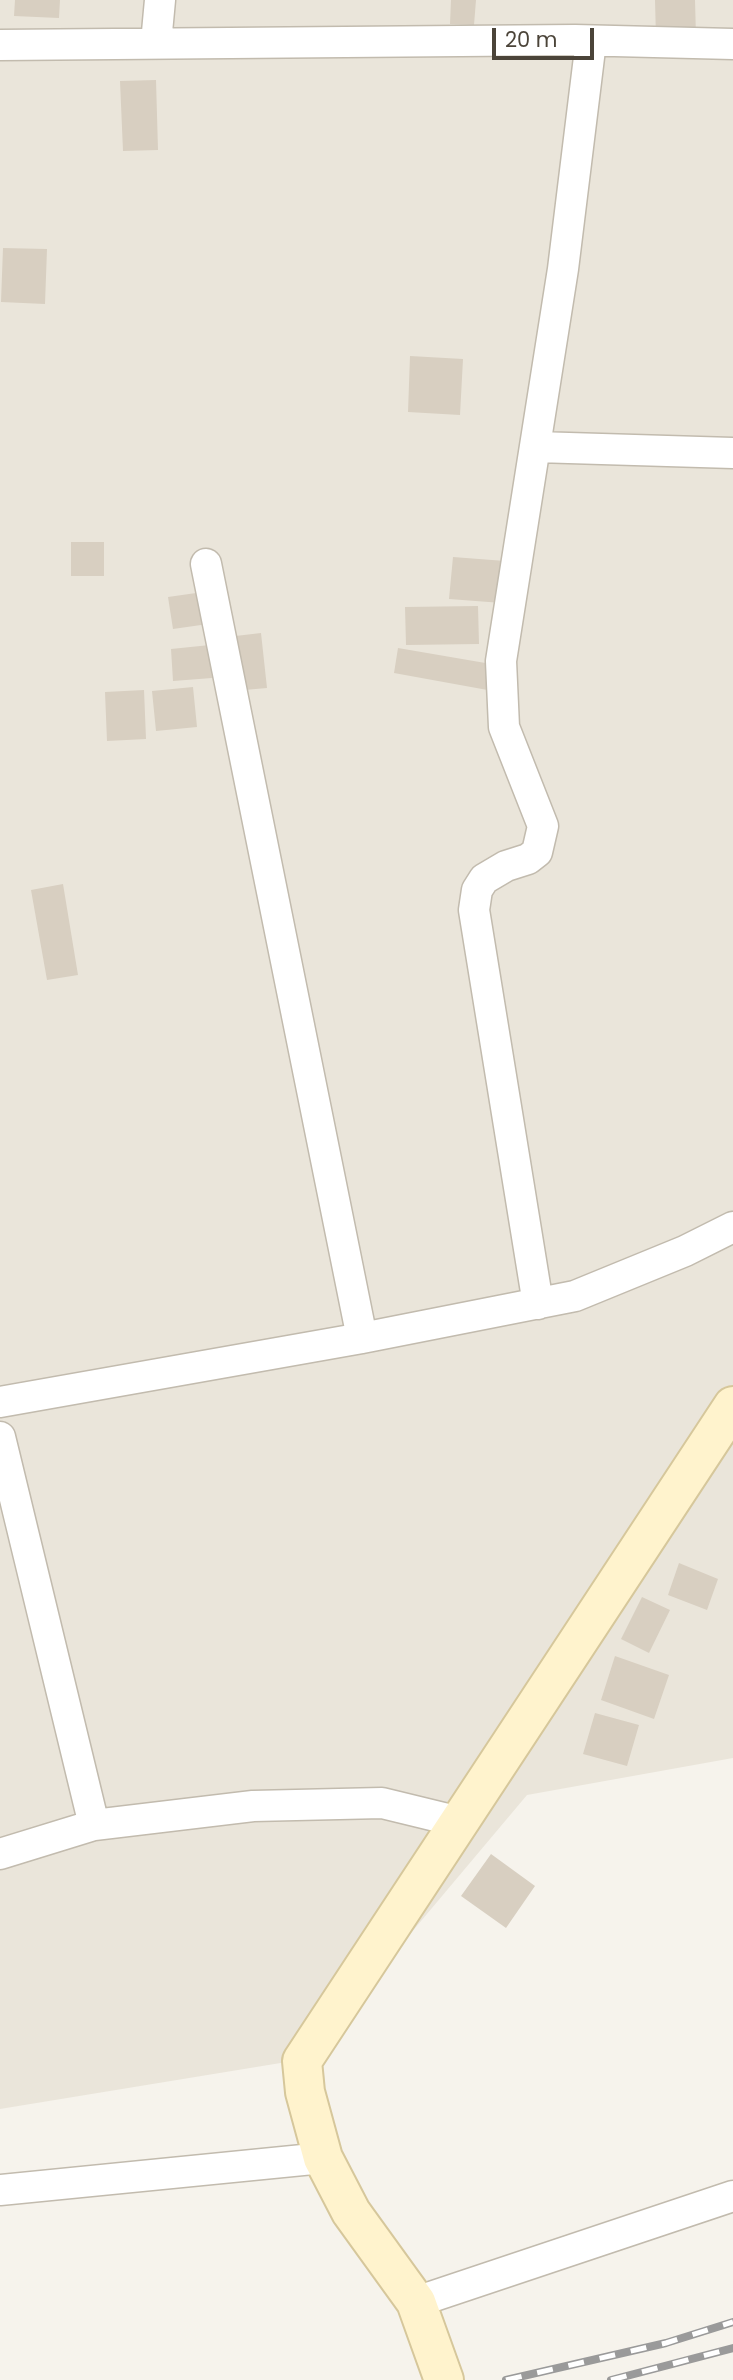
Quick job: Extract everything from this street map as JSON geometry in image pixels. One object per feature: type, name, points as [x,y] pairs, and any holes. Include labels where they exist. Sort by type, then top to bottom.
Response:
[{"type":"street","points":[[156,43],[160,0]]},
{"type":"street","points":[[538,1304],[474,910],[477,891],[484,879],[506,866],[528,859],[537,852],[543,826],[505,727],[501,662],[562,269],[591,41]]},
{"type":"street","points":[[0,44],[591,41],[733,44]]},
{"type":"street","points":[[536,447],[733,453]]},
{"type":"street","points":[[206,564],[362,1338]]},
{"type":"street","points":[[0,1402],[362,1338],[575,1296],[685,1251],[733,1227]]},
{"type":"street","points":[[443,2380],[416,2302],[351,2212],[323,2158],[305,2092],[302,2061],[733,1406]]},
{"type":"street","points":[[0,1437],[94,1825]]},
{"type":"street","points":[[0,1854],[94,1825],[253,1806],[382,1803],[460,1822]]},
{"type":"street","points":[[0,2190],[323,2158]]},
{"type":"street","points":[[416,2302],[733,2196]]},
{"type":"shaded area","points":[[0,0],[733,0],[733,1758],[527,1795],[305,2059],[0,2109]]},
{"type":"building","points":[[15,0],[60,0],[59,18],[14,16]]},
{"type":"building","points":[[451,0],[476,0],[474,25],[450,24]]},
{"type":"building","points":[[655,0],[695,0],[696,37],[656,38]]},
{"type":"building","points":[[156,80],[158,150],[123,151],[120,81]]},
{"type":"building","points":[[3,248],[47,249],[45,304],[1,302]]},
{"type":"building","points":[[410,356],[463,359],[460,415],[408,412]]},
{"type":"building","points":[[71,542],[104,542],[104,576],[71,576]]},
{"type":"building","points":[[453,557],[505,561],[502,603],[449,599]]},
{"type":"building","points":[[203,592],[208,624],[173,629],[168,597]]},
{"type":"building","points":[[478,606],[479,644],[406,645],[405,607]]},
{"type":"building","points":[[261,633],[267,688],[233,691],[227,637]]},
{"type":"building","points":[[210,645],[212,678],[173,681],[171,649]]},
{"type":"building","points":[[398,648],[497,665],[493,691],[394,673]]},
{"type":"building","points":[[193,687],[197,727],[156,731],[152,691]]},
{"type":"building","points":[[144,690],[146,739],[107,741],[105,692]]},
{"type":"building","points":[[63,884],[78,975],[47,980],[31,890]]},
{"type":"building","points":[[679,1563],[718,1579],[707,1610],[668,1595]]},
{"type":"building","points":[[642,1597],[670,1610],[649,1653],[621,1639]]},
{"type":"building","points":[[615,1656],[669,1675],[654,1719],[601,1700]]},
{"type":"building","points":[[595,1713],[639,1725],[627,1766],[583,1754]]},
{"type":"building","points":[[491,1854],[535,1886],[506,1928],[461,1896]]},
{"type":"railway","points":[[506,2380],[666,2343],[733,2322]]},
{"type":"railway","points":[[611,2380],[733,2348]]}]
